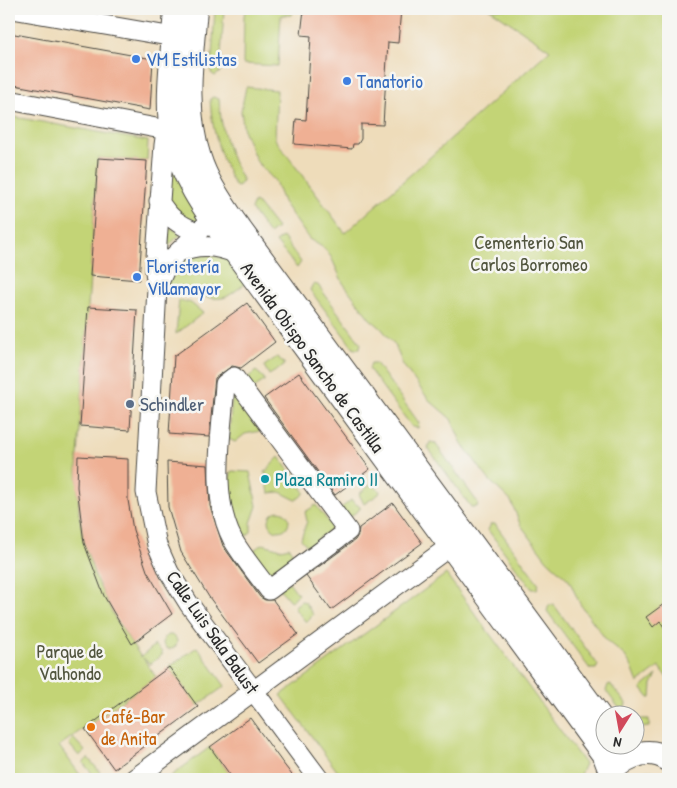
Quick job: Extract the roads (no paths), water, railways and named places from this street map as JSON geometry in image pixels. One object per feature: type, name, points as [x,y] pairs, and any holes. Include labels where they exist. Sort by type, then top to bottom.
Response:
[{"type":"main road","name":"Avenida Obispo Sancho de Castilla","points":[[176,9],[172,131],[181,163],[210,218],[459,540],[594,710]]},
{"type":"main road","name":"Avenida Obispo Sancho de Castilla","points":[[195,9],[189,89],[191,115],[210,218],[459,540],[605,756],[609,776]]},
{"type":"main road","points":[[644,752],[668,758]]},
{"type":"main road","points":[[609,776],[624,756]]},
{"type":"street","points":[[9,12],[11,9],[174,37]]},
{"type":"street","points":[[9,100],[172,131]]},
{"type":"street","name":"Calle Luis Sala Balust","points":[[172,131],[165,138],[164,145],[154,271],[157,288],[146,492],[150,518],[157,545],[169,572],[189,604],[320,779]]},
{"type":"street","points":[[159,201],[168,216],[181,226],[210,218]]},
{"type":"street","name":"Calle Luis Sala Balust","points":[[157,288],[168,262],[210,218]]},
{"type":"street","points":[[176,253],[200,245],[216,246],[237,254]]},
{"type":"street","points":[[234,377],[348,531],[272,588],[269,590],[233,539],[223,512],[219,491],[225,384],[234,377]]},
{"type":"street","points":[[134,779],[459,540]]},
{"type":"place","name":"VM Estilistas","points":[[136,59]]},
{"type":"place","name":"Tanatorio","points":[[347,81]]},
{"type":"place","name":"Floristería Villamayor","points":[[137,277]]},
{"type":"place","name":"Schindler","points":[[130,404]]},
{"type":"place","name":"Plaza Ramiro II","points":[[265,479]]},
{"type":"place","name":"Café-Bar de Anita","points":[[91,727]]},
{"type":"park label","name":"Cementerio San Carlos Borromeo","points":[[529,253]]},
{"type":"park label","name":"Parque de Valhondo","points":[[70,662]]}]
